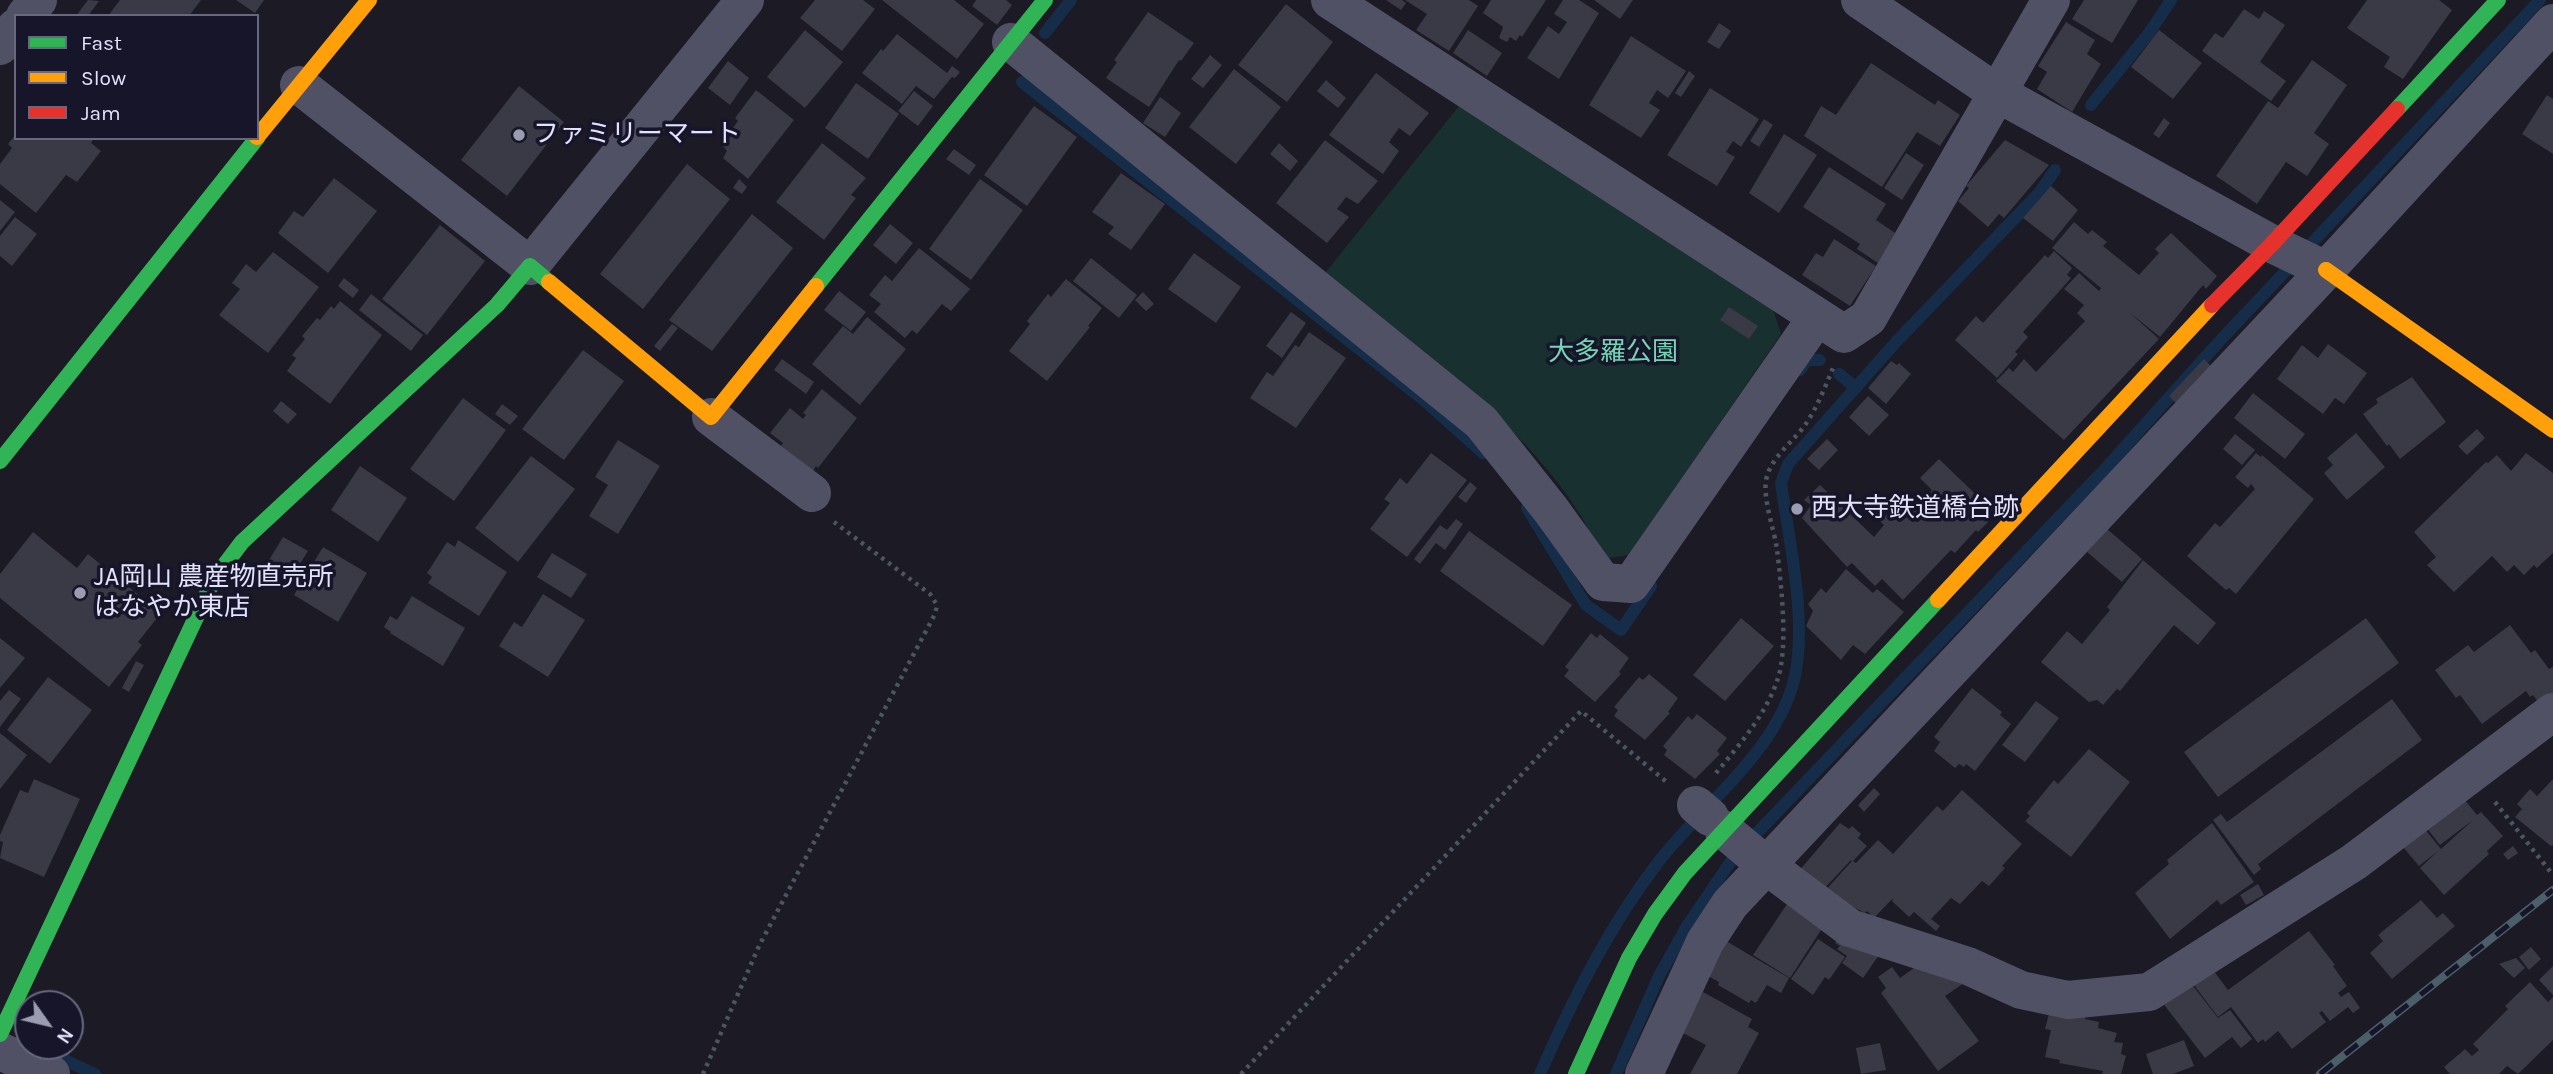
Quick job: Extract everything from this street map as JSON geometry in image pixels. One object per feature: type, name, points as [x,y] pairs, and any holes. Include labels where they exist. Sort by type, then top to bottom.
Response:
[{"type":"street","points":[[27,14],[38,0]]},
{"type":"street","points":[[259,135],[369,0]]},
{"type":"street","points":[[51,1074],[2,1035],[214,579],[242,542],[497,305],[745,0]]},
{"type":"street","points":[[711,417],[1045,0]]},
{"type":"street","points":[[1331,0],[1830,326]]},
{"type":"street","points":[[1860,0],[1997,93],[2300,257],[2553,430]]},
{"type":"street","points":[[1012,42],[1481,422],[1551,510],[1603,582],[1631,584],[1830,326],[1868,317],[2051,0]]},
{"type":"street","points":[[1644,1074],[1705,942],[1730,905],[1726,831],[2245,269],[2300,257],[2498,0]]},
{"type":"street","points":[[1576,1074],[1629,958],[1685,873],[2300,257],[2553,23]]},
{"type":"street","points":[[0,46],[14,29]]},
{"type":"street","points":[[299,85],[530,266],[711,417],[812,493]]},
{"type":"street","points":[[0,461],[255,140]]},
{"type":"street","points":[[1726,831],[1850,928],[1968,966],[2021,990],[2068,1000],[2149,992],[2354,862],[2553,712]]},
{"type":"path","points":[[1241,1074],[1581,712],[1726,831],[1745,738],[1765,708],[1778,680],[1783,636],[1777,549],[1765,482],[1770,468],[1805,425],[1819,399],[1830,326]]},
{"type":"path","points":[[703,1074],[765,935],[935,614],[937,605],[930,594],[811,505],[812,493]]},
{"type":"path","points":[[2473,774],[2553,875]]},
{"type":"green space","name":"大多羅公園","points":[[1459,106],[1772,305],[1781,334],[1629,555],[1603,559],[1581,516],[1556,481],[1497,415],[1325,273]]},
{"type":"building","points":[[88,0],[99,1],[89,14],[78,14]]},
{"type":"building","points":[[120,0],[201,0],[190,14],[110,14]]},
{"type":"building","points":[[236,0],[264,0],[255,13]]},
{"type":"building","points":[[815,0],[863,0],[875,9],[842,51],[800,18]]},
{"type":"building","points":[[882,0],[954,0],[984,24],[957,59]]},
{"type":"building","points":[[976,0],[1006,0],[1012,5],[997,25],[972,6]]},
{"type":"building","points":[[1386,0],[1402,0],[1406,3],[1401,10]]},
{"type":"building","points":[[1405,0],[1469,0],[1478,6],[1449,51],[1416,30],[1427,14]]},
{"type":"building","points":[[1491,0],[1546,0],[1522,37],[1520,35],[1516,41],[1510,37],[1507,42],[1499,38],[1503,27],[1483,13]]},
{"type":"building","points":[[1563,0],[1579,0],[1599,13],[1559,79],[1527,58],[1548,26],[1559,34],[1567,22],[1554,14]]},
{"type":"building","points":[[1594,0],[1633,0],[1620,19]]},
{"type":"building","points":[[2084,0],[2138,0],[2112,43],[2072,19]]},
{"type":"building","points":[[2367,0],[2439,0],[2452,10],[2403,79],[2384,67],[2390,57],[2347,28]]},
{"type":"building","points":[[1286,4],[1333,42],[1287,102],[1238,65]]},
{"type":"building","points":[[2244,9],[2259,19],[2264,11],[2285,25],[2260,62],[2286,81],[2271,101],[2202,51],[2215,33],[2223,38]]},
{"type":"building","points":[[1148,12],[1194,43],[1181,61],[1179,60],[1149,107],[1106,78],[1117,62],[1114,60]]},
{"type":"building","points":[[2066,22],[2095,40],[2087,54],[2101,64],[2072,112],[2037,89],[2047,72],[2038,66]]},
{"type":"building","points":[[1719,23],[1731,31],[1719,49],[1707,42]]},
{"type":"building","points":[[805,30],[843,62],[805,108],[767,77]]},
{"type":"building","points":[[1468,30],[1502,53],[1487,76],[1453,53]]},
{"type":"building","points":[[2159,30],[2202,63],[2173,99],[2131,67]]},
{"type":"building","points":[[897,34],[947,73],[952,66],[960,72],[955,78],[952,77],[934,99],[916,86],[902,104],[862,73]]},
{"type":"building","points":[[1631,36],[1686,71],[1668,98],[1657,90],[1649,103],[1660,110],[1641,138],[1589,105]]},
{"type":"building","points":[[1210,55],[1222,65],[1203,88],[1191,79]]},
{"type":"building","points":[[2312,60],[2347,85],[2314,133],[2329,144],[2307,176],[2286,162],[2257,204],[2216,176],[2268,101],[2278,108]]},
{"type":"building","points":[[728,61],[749,78],[730,105],[708,88]]},
{"type":"building","points":[[1871,63],[1935,105],[1938,100],[1960,115],[1940,146],[1917,132],[1882,187],[1804,136],[1821,106],[1836,115]]},
{"type":"building","points":[[1234,69],[1281,107],[1236,164],[1189,127]]},
{"type":"building","points":[[1689,71],[1695,76],[1681,97],[1675,93]]},
{"type":"building","points":[[1376,73],[1429,113],[1410,136],[1399,128],[1389,142],[1399,151],[1383,174],[1329,135]]},
{"type":"building","points":[[1326,80],[1346,98],[1338,108],[1317,91]]},
{"type":"building","points":[[856,83],[899,114],[868,159],[825,128]]},
{"type":"building","points":[[519,86],[564,122],[507,196],[461,160]]},
{"type":"building","points":[[1710,88],[1759,119],[1741,147],[1733,141],[1726,152],[1735,157],[1717,186],[1667,155]]},
{"type":"building","points":[[756,90],[794,120],[748,179],[723,158],[727,151],[721,144],[738,121],[735,118]]},
{"type":"building","points":[[914,91],[933,106],[918,126],[898,111]]},
{"type":"building","points":[[2547,95],[2553,99],[2553,154],[2522,134]]},
{"type":"building","points":[[1160,97],[1181,113],[1165,137],[1143,123]]},
{"type":"building","points":[[1034,106],[1077,137],[1027,206],[984,175]]},
{"type":"building","points":[[2164,118],[2170,123],[2159,138],[2153,134]]},
{"type":"building","points":[[1764,119],[1773,125],[1759,147],[1750,141]]},
{"type":"building","points":[[1784,134],[1817,155],[1779,213],[1749,193]]},
{"type":"building","points":[[14,136],[14,140],[93,140],[91,143],[101,151],[77,182],[66,175],[36,213],[0,184],[0,164],[12,148],[8,144]]},
{"type":"building","points":[[1325,140],[1378,181],[1358,204],[1346,197],[1337,209],[1349,217],[1327,243],[1276,203]]},
{"type":"building","points":[[2005,140],[2049,165],[2004,218],[1999,214],[1988,227],[1958,201],[1969,188],[1966,186]]},
{"type":"building","points":[[822,143],[866,178],[851,195],[856,198],[824,240],[776,202]]},
{"type":"building","points":[[1279,143],[1298,161],[1290,171],[1270,154]]},
{"type":"building","points":[[954,149],[976,165],[969,175],[946,159]]},
{"type":"building","points":[[1906,153],[1924,165],[1902,200],[1884,188]]},
{"type":"building","points":[[687,164],[730,199],[643,309],[600,274]]},
{"type":"building","points":[[1829,167],[1886,204],[1876,220],[1895,233],[1878,263],[1857,249],[1860,244],[1803,207]]},
{"type":"building","points":[[1121,173],[1165,204],[1131,250],[1108,234],[1114,227],[1092,212]]},
{"type":"building","points":[[334,178],[377,211],[328,273],[278,233],[294,211],[303,217]]},
{"type":"building","points":[[739,179],[747,187],[742,194],[733,188]]},
{"type":"building","points":[[980,179],[1023,210],[971,280],[929,249]]},
{"type":"building","points":[[2051,186],[2078,210],[2053,241],[2023,218]]},
{"type":"building","points":[[0,200],[15,212],[0,231]]},
{"type":"building","points":[[752,214],[793,248],[712,351],[669,320]]},
{"type":"building","points":[[15,217],[37,234],[12,266],[0,256],[0,236]]},
{"type":"building","points":[[2074,222],[2088,234],[2092,230],[2107,242],[2103,246],[2139,275],[2159,253],[2155,249],[2171,233],[2217,276],[2206,289],[2203,285],[2160,337],[2129,312],[2159,339],[2064,440],[1996,381],[2009,368],[2013,372],[2024,359],[2036,372],[2085,321],[2077,313],[2084,305],[2064,289],[2079,273],[2099,291],[2101,288],[2052,248]]},
{"type":"building","points":[[890,224],[913,243],[896,264],[873,245]]},
{"type":"building","points":[[440,225],[485,261],[427,335],[382,299]]},
{"type":"building","points":[[1834,239],[1876,266],[1850,306],[1802,275],[1816,253],[1823,257]]},
{"type":"building","points":[[919,248],[970,289],[951,311],[942,304],[917,334],[912,330],[905,338],[874,312],[881,304],[869,295],[885,275],[892,281]]},
{"type":"building","points":[[2054,251],[2072,268],[2067,275],[2071,278],[2023,332],[2028,337],[2015,352],[2018,354],[1997,378],[1955,340],[1976,316],[1983,323],[2045,255],[2048,258]]},
{"type":"building","points":[[273,252],[319,287],[268,353],[219,315],[240,289],[232,283],[246,264],[256,272]]},
{"type":"building","points":[[1194,253],[1241,287],[1216,323],[1168,289]]},
{"type":"building","points":[[1091,258],[1137,295],[1119,318],[1073,281]]},
{"type":"building","points":[[344,278],[359,290],[353,298],[338,286]]},
{"type":"building","points":[[1066,279],[1102,308],[1047,381],[1009,351],[1048,294],[1051,297]]},
{"type":"building","points":[[839,291],[866,312],[851,331],[824,310]]},
{"type":"building","points":[[1143,292],[1154,304],[1146,311],[1135,300]]},
{"type":"building","points":[[371,294],[423,335],[411,351],[359,310]]},
{"type":"building","points":[[340,301],[382,335],[330,404],[287,371],[296,358],[292,355],[305,339],[302,336],[317,318],[320,320],[331,306],[334,309]]},
{"type":"building","points":[[1729,307],[1758,326],[1749,339],[1720,320]]},
{"type":"building","points":[[1291,312],[1306,323],[1282,358],[1266,346]]},
{"type":"building","points":[[867,317],[906,349],[860,405],[812,364],[843,326],[853,334]]},
{"type":"building","points":[[672,324],[678,328],[660,351],[654,346]]},
{"type":"building","points":[[1309,332],[1346,358],[1296,428],[1250,398],[1267,372],[1273,376],[1295,345],[1299,347]]},
{"type":"building","points":[[2328,344],[2367,373],[2344,404],[2335,398],[2323,414],[2277,379],[2302,345],[2318,358]]},
{"type":"building","points":[[583,350],[624,381],[564,460],[522,429]]},
{"type":"building","points":[[782,359],[814,382],[806,394],[774,370]]},
{"type":"building","points":[[2204,359],[2213,368],[2178,405],[2169,396]]},
{"type":"building","points":[[1891,361],[1897,365],[1899,363],[1911,374],[1886,404],[1868,388]]},
{"type":"building","points":[[2412,377],[2446,422],[2400,459],[2363,414],[2378,403],[2376,399]]},
{"type":"building","points":[[822,389],[857,418],[813,471],[781,446],[783,443],[770,433],[790,408],[803,419],[806,415],[803,413]]},
{"type":"building","points":[[2253,393],[2305,434],[2285,459],[2234,418]]},
{"type":"building","points":[[1868,396],[1889,415],[1869,436],[1849,417]]},
{"type":"building","points":[[463,398],[506,430],[454,501],[410,469]]},
{"type":"building","points":[[281,401],[297,414],[288,424],[273,411]]},
{"type":"building","points":[[502,404],[518,416],[510,425],[495,414]]},
{"type":"building","points":[[2477,429],[2485,438],[2467,455],[2458,446]]},
{"type":"building","points":[[2356,433],[2385,467],[2347,500],[2324,473],[2333,465],[2327,458]]},
{"type":"building","points":[[2235,434],[2255,450],[2242,465],[2223,449]]},
{"type":"building","points":[[1827,439],[1838,450],[1819,470],[1807,459]]},
{"type":"building","points":[[618,440],[660,466],[618,534],[589,516],[608,485],[595,477]]},
{"type":"building","points":[[1431,453],[1467,480],[1407,557],[1370,529],[1390,503],[1384,499],[1400,478],[1407,484]]},
{"type":"building","points":[[2256,453],[2261,457],[2262,455],[2314,499],[2236,594],[2229,588],[2226,590],[2187,556],[2215,523],[2220,527],[2255,489],[2251,484],[2248,488],[2235,477]]},
{"type":"building","points":[[2526,453],[2553,473],[2553,553],[2537,568],[2534,565],[2524,575],[2514,565],[2507,572],[2492,556],[2454,592],[2427,565],[2436,557],[2414,532],[2486,462],[2497,455],[2511,471]]},
{"type":"building","points":[[531,456],[575,489],[518,562],[475,528]]},
{"type":"building","points":[[1939,459],[1996,514],[1978,532],[1976,530],[1955,553],[1951,550],[1903,600],[1882,579],[1875,586],[1852,563],[1847,567],[1802,518],[1811,505],[1804,500],[1820,485],[1874,537],[1884,525],[1880,521],[1898,503],[1909,513],[1932,490],[1920,478]]},
{"type":"building","points":[[360,466],[407,498],[378,542],[331,510]]},
{"type":"building","points":[[1470,482],[1477,488],[1466,503],[1458,497]]},
{"type":"building","points":[[1456,519],[1463,524],[1445,550],[1436,543],[1420,564],[1414,559],[1440,525],[1447,530]]},
{"type":"building","points":[[2107,529],[2142,559],[2122,582],[2087,552]]},
{"type":"building","points":[[1469,531],[1572,605],[1543,646],[1440,571]]},
{"type":"building","points":[[33,532],[77,568],[88,554],[161,613],[138,642],[142,645],[109,687],[0,598],[0,574]]},
{"type":"building","points":[[283,537],[308,551],[290,580],[266,565]]},
{"type":"building","points":[[458,540],[507,572],[479,616],[428,583],[432,577],[427,573],[447,542],[455,547]]},
{"type":"building","points":[[323,547],[367,573],[338,622],[294,595]]},
{"type":"building","points":[[552,553],[587,574],[571,598],[537,577]]},
{"type":"building","points":[[2143,560],[2216,623],[2198,645],[2174,625],[2120,691],[2117,689],[2103,705],[2097,700],[2089,702],[2041,662],[2067,631],[2082,644],[2110,610],[2107,607]]},
{"type":"building","points":[[1846,569],[1873,593],[1877,589],[1904,612],[1865,654],[1853,645],[1841,660],[1806,626],[1813,611],[1808,604],[1821,588],[1826,593]]},
{"type":"building","points":[[543,594],[585,620],[548,677],[499,646],[514,622],[522,627]]},
{"type":"building","points":[[412,596],[465,628],[443,666],[384,627],[390,616],[397,620]]},
{"type":"building","points":[[1741,618],[1774,646],[1725,701],[1693,675]]},
{"type":"building","points":[[2366,618],[2399,663],[2218,797],[2184,752]]},
{"type":"building","points":[[2510,625],[2531,653],[2535,650],[2549,669],[2553,667],[2553,693],[2539,703],[2526,691],[2482,724],[2460,695],[2456,698],[2435,670],[2468,645],[2474,652]]},
{"type":"building","points":[[1591,633],[1597,638],[1600,634],[1629,658],[1619,672],[1621,674],[1595,702],[1564,676],[1569,670],[1565,667]]},
{"type":"building","points":[[0,638],[25,658],[0,688]]},
{"type":"building","points":[[136,661],[144,665],[129,692],[122,688]]},
{"type":"building","points":[[1649,674],[1678,698],[1668,712],[1670,713],[1645,740],[1614,716],[1618,710],[1614,707],[1639,677],[1643,680]]},
{"type":"building","points":[[48,677],[92,710],[50,764],[7,730]]},
{"type":"building","points":[[1972,688],[2002,712],[2000,715],[2011,724],[1975,771],[1966,764],[1964,767],[1959,764],[1955,768],[1934,751],[1940,742],[1934,737]]},
{"type":"building","points":[[9,690],[21,699],[0,727],[0,701]]},
{"type":"building","points":[[2392,699],[2422,740],[2258,864],[2261,869],[2254,875],[2213,820],[2221,814],[2227,822]]},
{"type":"building","points":[[2036,701],[2059,718],[2025,762],[2002,745]]},
{"type":"building","points":[[1697,714],[1727,738],[1717,751],[1720,754],[1695,779],[1664,755],[1667,750],[1663,746],[1688,716],[1692,720]]},
{"type":"building","points":[[0,733],[27,755],[0,789]]},
{"type":"building","points":[[2089,749],[2130,782],[2071,857],[2025,821],[2030,816],[2027,813],[2054,780],[2058,784]]},
{"type":"building","points":[[34,779],[80,799],[44,877],[0,858],[3,842],[0,841],[0,835],[20,790],[28,793]]},
{"type":"building","points":[[2553,779],[2551,846],[2515,817],[2522,809],[2517,804],[2530,789],[2537,796]]},
{"type":"building","points":[[1874,788],[1880,794],[1864,812],[1858,805]]},
{"type":"building","points":[[2456,789],[2477,815],[2481,812],[2503,836],[2487,851],[2489,854],[2444,895],[2420,868],[2438,851],[2419,866],[2393,835],[2415,817],[2441,849],[2473,820],[2440,845],[2419,818]]},
{"type":"building","points":[[1962,790],[2022,844],[2002,866],[2005,868],[1989,886],[1982,881],[1960,904],[1951,898],[1931,919],[1940,926],[1936,931],[1914,912],[1909,917],[1892,901],[1893,898],[1874,918],[1867,911],[1865,913],[1824,892],[1851,860],[1821,892],[1798,872],[1840,823],[1849,829],[1852,826],[1861,834],[1858,838],[1867,846],[1853,861],[1856,863],[1878,840],[1893,854],[1937,806],[1943,811]]},
{"type":"building","points":[[2212,823],[2254,882],[2221,905],[2217,900],[2170,939],[2135,893],[2169,864],[2167,860]]},
{"type":"building","points":[[2513,846],[2518,853],[2508,860],[2503,854]]},
{"type":"building","points":[[2258,884],[2264,895],[2246,905],[2240,895]]},
{"type":"building","points":[[2421,900],[2437,918],[2443,913],[2455,926],[2392,979],[2370,953],[2383,941],[2378,935]]},
{"type":"building","points":[[1787,904],[1823,927],[1790,978],[1753,955]]},
{"type":"building","points":[[1844,931],[1879,955],[1863,978],[1842,963],[1847,956],[1837,949],[1840,946],[1835,943]]},
{"type":"building","points":[[2309,931],[2347,986],[2338,993],[2341,997],[2349,992],[2360,1008],[2353,1013],[2348,1007],[2330,1021],[2322,1011],[2319,1013],[2326,1022],[2292,1049],[2278,1031],[2265,1042],[2263,1039],[2258,1043],[2231,1007],[2218,1017],[2191,981],[2210,966],[2228,990]]},
{"type":"building","points":[[1818,939],[1845,957],[1829,980],[1825,977],[1813,995],[1791,979]]},
{"type":"building","points":[[1726,941],[1789,978],[1781,993],[1767,985],[1756,1003],[1751,1000],[1749,1003],[1706,975]]},
{"type":"building","points":[[2531,947],[2541,959],[2529,970],[2519,957]]},
{"type":"building","points":[[2516,958],[2525,968],[2514,978],[2499,964]]},
{"type":"building","points":[[1921,963],[1967,981],[1945,996],[1979,1041],[1938,1071],[1881,993],[1886,988],[1878,977],[1892,967],[1900,978]]},
{"type":"building","points":[[2553,966],[2553,995],[2539,980]]},
{"type":"building","points":[[2190,982],[2218,1018],[2230,1010],[2252,1039],[2241,1048],[2232,1037],[2205,1058],[2162,1002]]},
{"type":"building","points":[[2530,982],[2548,1002],[2553,997],[2553,1040],[2518,1074],[2507,1066],[2499,1074],[2450,1074],[2444,1067],[2465,1049],[2472,1056],[2479,1050],[2473,1044],[2508,1009],[2505,1006]]},
{"type":"building","points":[[1703,992],[1752,1019],[1748,1027],[1759,1033],[1737,1074],[1690,1074],[1706,1045],[1681,1032]]},
{"type":"building","points":[[2051,1006],[2087,1014],[2085,1019],[2099,1022],[2098,1028],[2117,1033],[2114,1042],[2123,1043],[2121,1054],[2126,1056],[2121,1074],[2102,1074],[2103,1071],[2059,1063],[2060,1060],[2045,1057],[2051,1030],[2045,1029]]},
{"type":"building","points":[[2184,1040],[2194,1066],[2173,1074],[2153,1074],[2146,1054]]},
{"type":"building","points":[[1880,1043],[1886,1070],[1861,1074],[1856,1048]]},
{"type":"waterway","points":[[1045,33],[1071,0]]},
{"type":"waterway","points":[[2091,105],[2149,33],[2171,0]]},
{"type":"waterway","points":[[1616,1074],[1659,976],[1687,926],[1733,858],[2105,469],[2217,344],[2540,0]]},
{"type":"waterway","points":[[1022,82],[1425,401],[1483,453]]},
{"type":"waterway","points":[[1540,1074],[1564,1020],[1622,914],[1674,843],[1752,757],[1783,710],[1793,684],[1799,637],[1796,584],[1781,483],[1788,464],[1896,342],[2039,193],[2055,170]]},
{"type":"waterway","points":[[1800,370],[1807,360],[1820,360]]},
{"type":"waterway","points":[[1839,374],[1856,388]]},
{"type":"waterway","points":[[1527,508],[1586,605],[1621,630],[1651,586]]},
{"type":"waterway","points":[[64,1060],[95,1074]]},
{"type":"railway","points":[[2320,1074],[2553,890]]},
{"type":"traffic: fast","points":[[816,286],[1045,0]]},
{"type":"traffic: fast","points":[[2397,109],[2498,0]]},
{"type":"traffic: fast","points":[[0,461],[255,140]]},
{"type":"traffic: fast","points":[[0,1034],[214,579],[242,542],[497,305],[530,266],[549,282]]},
{"type":"traffic: fast","points":[[1576,1074],[1629,958],[1655,914],[1685,873],[1938,600]]},
{"type":"traffic: slow","points":[[259,135],[369,0]]},
{"type":"traffic: slow","points":[[2326,270],[2553,430]]},
{"type":"traffic: slow","points":[[549,282],[711,417],[816,286]]},
{"type":"traffic: slow","points":[[1938,600],[2212,305]]},
{"type":"traffic: jam","points":[[2212,305],[2397,109]]},
{"type":"place","name":"ファミリーマート","points":[[519,135]]},
{"type":"place","name":"西大寺鉄道橋台跡","points":[[1797,509]]},
{"type":"place","name":"JA岡山 農産物直売所 はなやか東店","points":[[80,593]]}]
